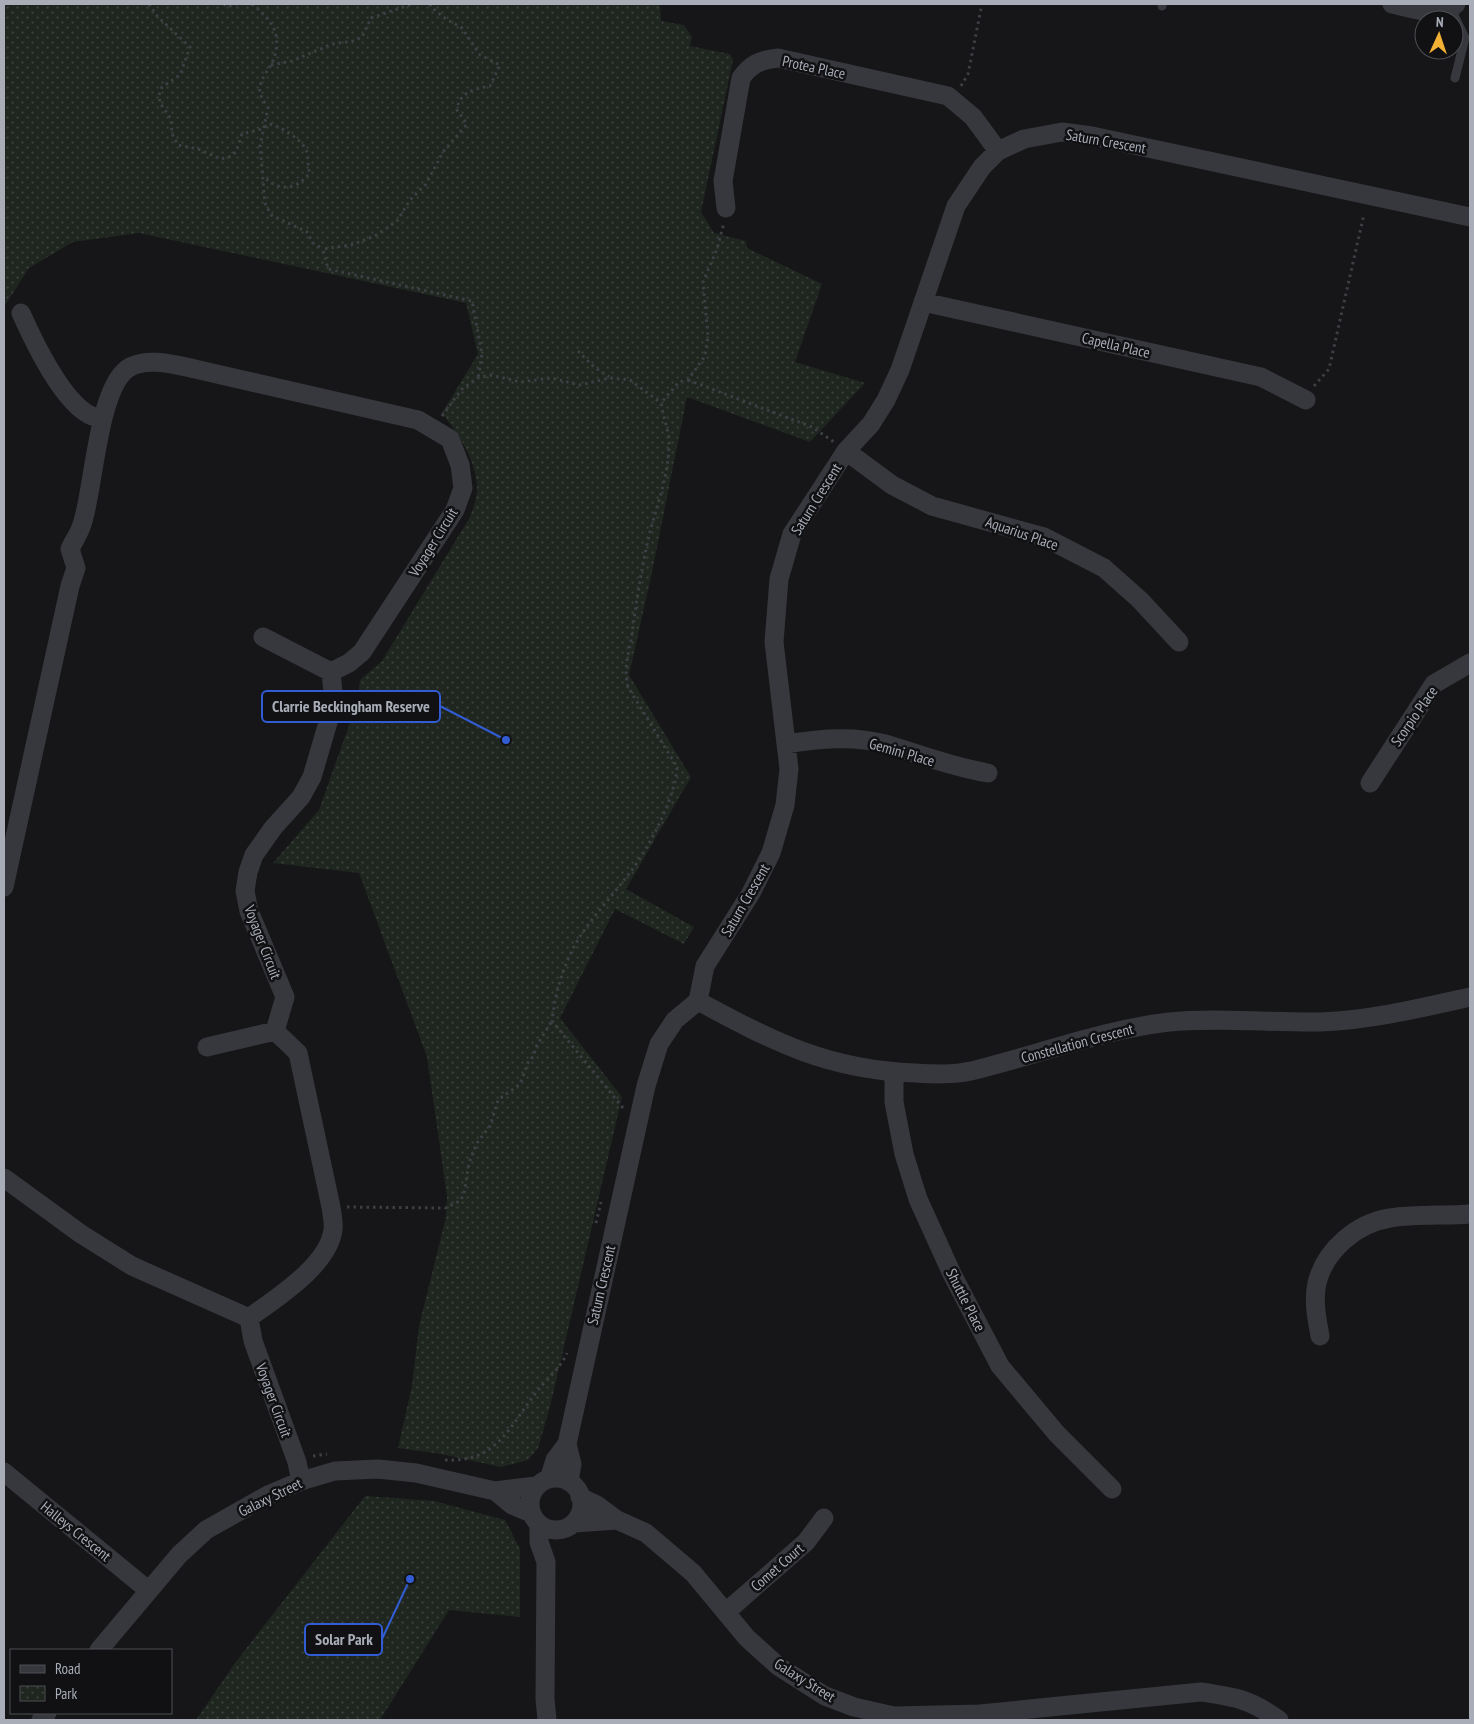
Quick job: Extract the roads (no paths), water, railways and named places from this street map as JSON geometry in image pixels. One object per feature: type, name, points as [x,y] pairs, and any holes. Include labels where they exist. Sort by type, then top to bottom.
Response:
[{"type":"street","points":[[1392,4],[1433,12],[1453,6]]},
{"type":"street","name":"Protea Place","points":[[726,208],[724,181],[741,78],[755,63],[778,58],[948,96],[973,117],[998,151]]},
{"type":"street","name":"Saturn Crescent","points":[[542,1483],[566,1444],[646,1086],[659,1044],[675,1020],[698,1001],[705,966],[751,893],[771,853],[785,805],[789,769],[774,642],[779,579],[792,534],[846,452],[871,424],[886,400],[900,370],[956,206],[982,166],[998,151],[1024,139],[1041,134],[1062,132],[1092,136],[1470,217]]},
{"type":"street","name":"Capella Place","points":[[923,302],[1261,378],[1306,400]]},
{"type":"street","points":[[21,313],[41,354],[73,400],[91,416],[103,418]]},
{"type":"street","name":"Voyager Circuit","points":[[4,887],[70,586],[76,568],[70,549],[83,523],[103,418],[116,382],[128,368],[143,363],[170,364],[418,420],[450,439],[460,465],[463,488],[455,510],[362,652],[349,663],[331,672],[334,702],[312,777],[300,797],[273,828],[254,855],[248,872],[245,891],[249,911],[285,997],[275,1031]]},
{"type":"street","name":"Aquarius Place","points":[[846,452],[892,486],[932,506],[1044,538],[1104,568],[1140,600],[1179,642]]},
{"type":"street","points":[[264,637],[331,672]]},
{"type":"street","name":"Scorpio Place","points":[[1370,783],[1434,684],[1470,663]]},
{"type":"street","name":"Gemini Place","points":[[786,744],[819,738],[883,744],[961,769],[988,774]]},
{"type":"street","name":"Constellation Crescent","points":[[698,1001],[759,1034],[802,1053],[854,1068],[894,1073],[938,1074],[969,1072],[1131,1027],[1172,1022],[1357,1020],[1470,997]]},
{"type":"street","points":[[4,1178],[81,1234],[132,1266],[249,1318],[292,1286],[324,1255],[333,1230],[331,1207],[298,1053],[275,1031],[207,1046]]},
{"type":"street","name":"Shuttle Place","points":[[894,1073],[894,1102],[904,1154],[918,1199],[952,1274],[1000,1366],[1057,1434],[1112,1489]]},
{"type":"street","points":[[1320,1336],[1316,1308],[1317,1283],[1327,1260],[1341,1242],[1365,1226],[1390,1218],[1470,1214]]},
{"type":"street","name":"Voyager Circuit","points":[[249,1318],[253,1340],[297,1462],[301,1481]]},
{"type":"street","name":"Saturn Crescent","points":[[566,1444],[572,1464],[575,1489]]},
{"type":"street","name":"Galaxy Street","points":[[99,1649],[179,1555],[206,1530],[268,1495],[301,1481],[335,1471],[378,1470],[416,1473],[495,1491],[542,1483]]},
{"type":"street","name":"Halleys Crescent","points":[[4,1472],[148,1590]]},
{"type":"street","points":[[546,1562],[568,1526],[581,1510],[575,1489],[558,1478],[542,1483],[530,1499],[539,1542],[546,1562],[545,1699],[547,1720]]},
{"type":"street","name":"Galaxy Street","points":[[575,1489],[617,1520],[646,1532],[693,1573],[747,1638],[778,1666],[825,1696],[854,1707],[893,1718],[980,1714],[1201,1692],[1234,1696],[1258,1705],[1279,1720]]},
{"type":"street","name":"Galaxy Street","points":[[495,1491],[512,1505],[535,1519]]},
{"type":"street","name":"Comet Court","points":[[726,1612],[806,1542],[824,1518]]},
{"type":"street","points":[[535,1519],[546,1529],[568,1526]]},
{"type":"street","name":"Galaxy Street","points":[[568,1526],[617,1520]]},
{"type":"lane","points":[[1453,6],[1465,38],[1455,78]]},
{"type":"place","name":"Clarrie Beckingham Reserve","points":[[506,740]]},
{"type":"place","name":"Solar Park","points":[[410,1579]]}]
